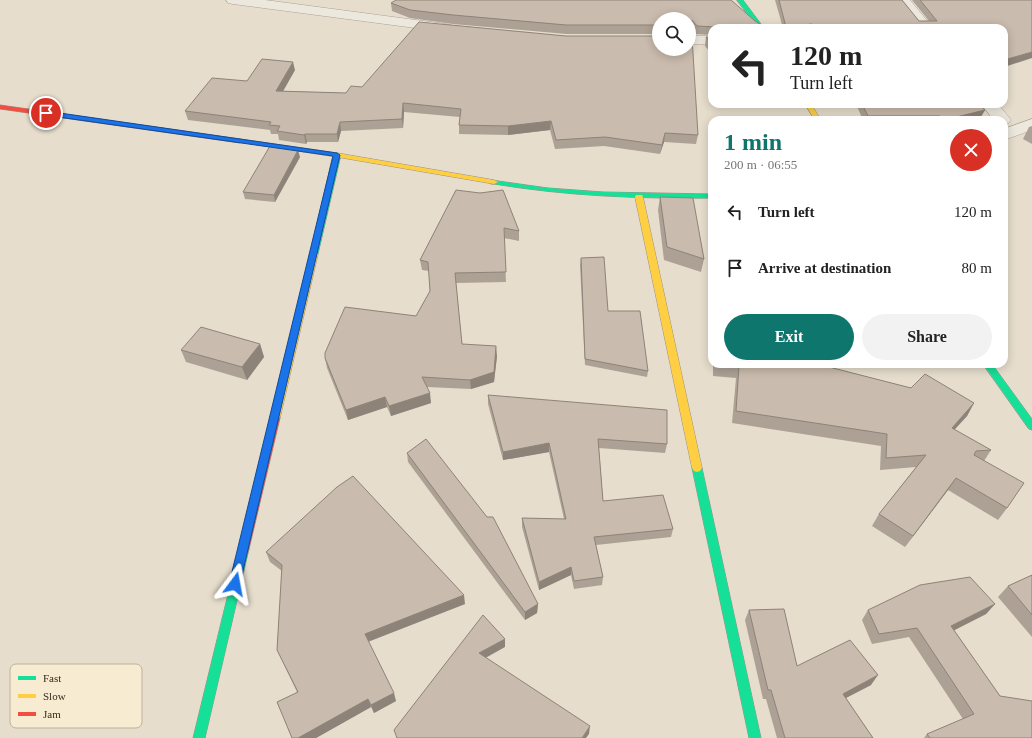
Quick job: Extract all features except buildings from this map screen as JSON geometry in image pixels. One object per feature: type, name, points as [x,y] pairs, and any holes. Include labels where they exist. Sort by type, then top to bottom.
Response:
[{"type":"street","points":[[233,0],[460,29]]},
{"type":"street","points":[[740,0],[757,24]]},
{"type":"street","points":[[903,0],[923,24]]},
{"type":"street","points":[[696,40],[708,40]]},
{"type":"street","points":[[0,107],[337,155],[522,187],[639,197],[708,196]]},
{"type":"street","points":[[1008,127],[1032,124]]},
{"type":"street","points":[[199,738],[337,155]]},
{"type":"street","points":[[639,197],[755,738]]},
{"type":"street","points":[[990,368],[1032,426]]},
{"type":"traffic: fast","points":[[740,0],[758,24]]},
{"type":"traffic: fast","points":[[314,254],[337,155]]},
{"type":"traffic: fast","points":[[494,182],[548,190],[603,194],[708,196]]},
{"type":"traffic: fast","points":[[990,368],[1032,426]]},
{"type":"traffic: fast","points":[[697,468],[755,738]]},
{"type":"traffic: fast","points":[[199,738],[244,549]]},
{"type":"traffic: slow","points":[[810,108],[816,116]]},
{"type":"traffic: slow","points":[[240,141],[337,155],[494,182]]},
{"type":"traffic: slow","points":[[639,197],[697,468]]},
{"type":"traffic: slow","points":[[275,418],[314,254]]},
{"type":"traffic: jam","points":[[0,107],[240,141]]},
{"type":"traffic: jam","points":[[244,549],[275,418]]},
{"type":"route","points":[[46,113],[337,155],[235,584]]}]
